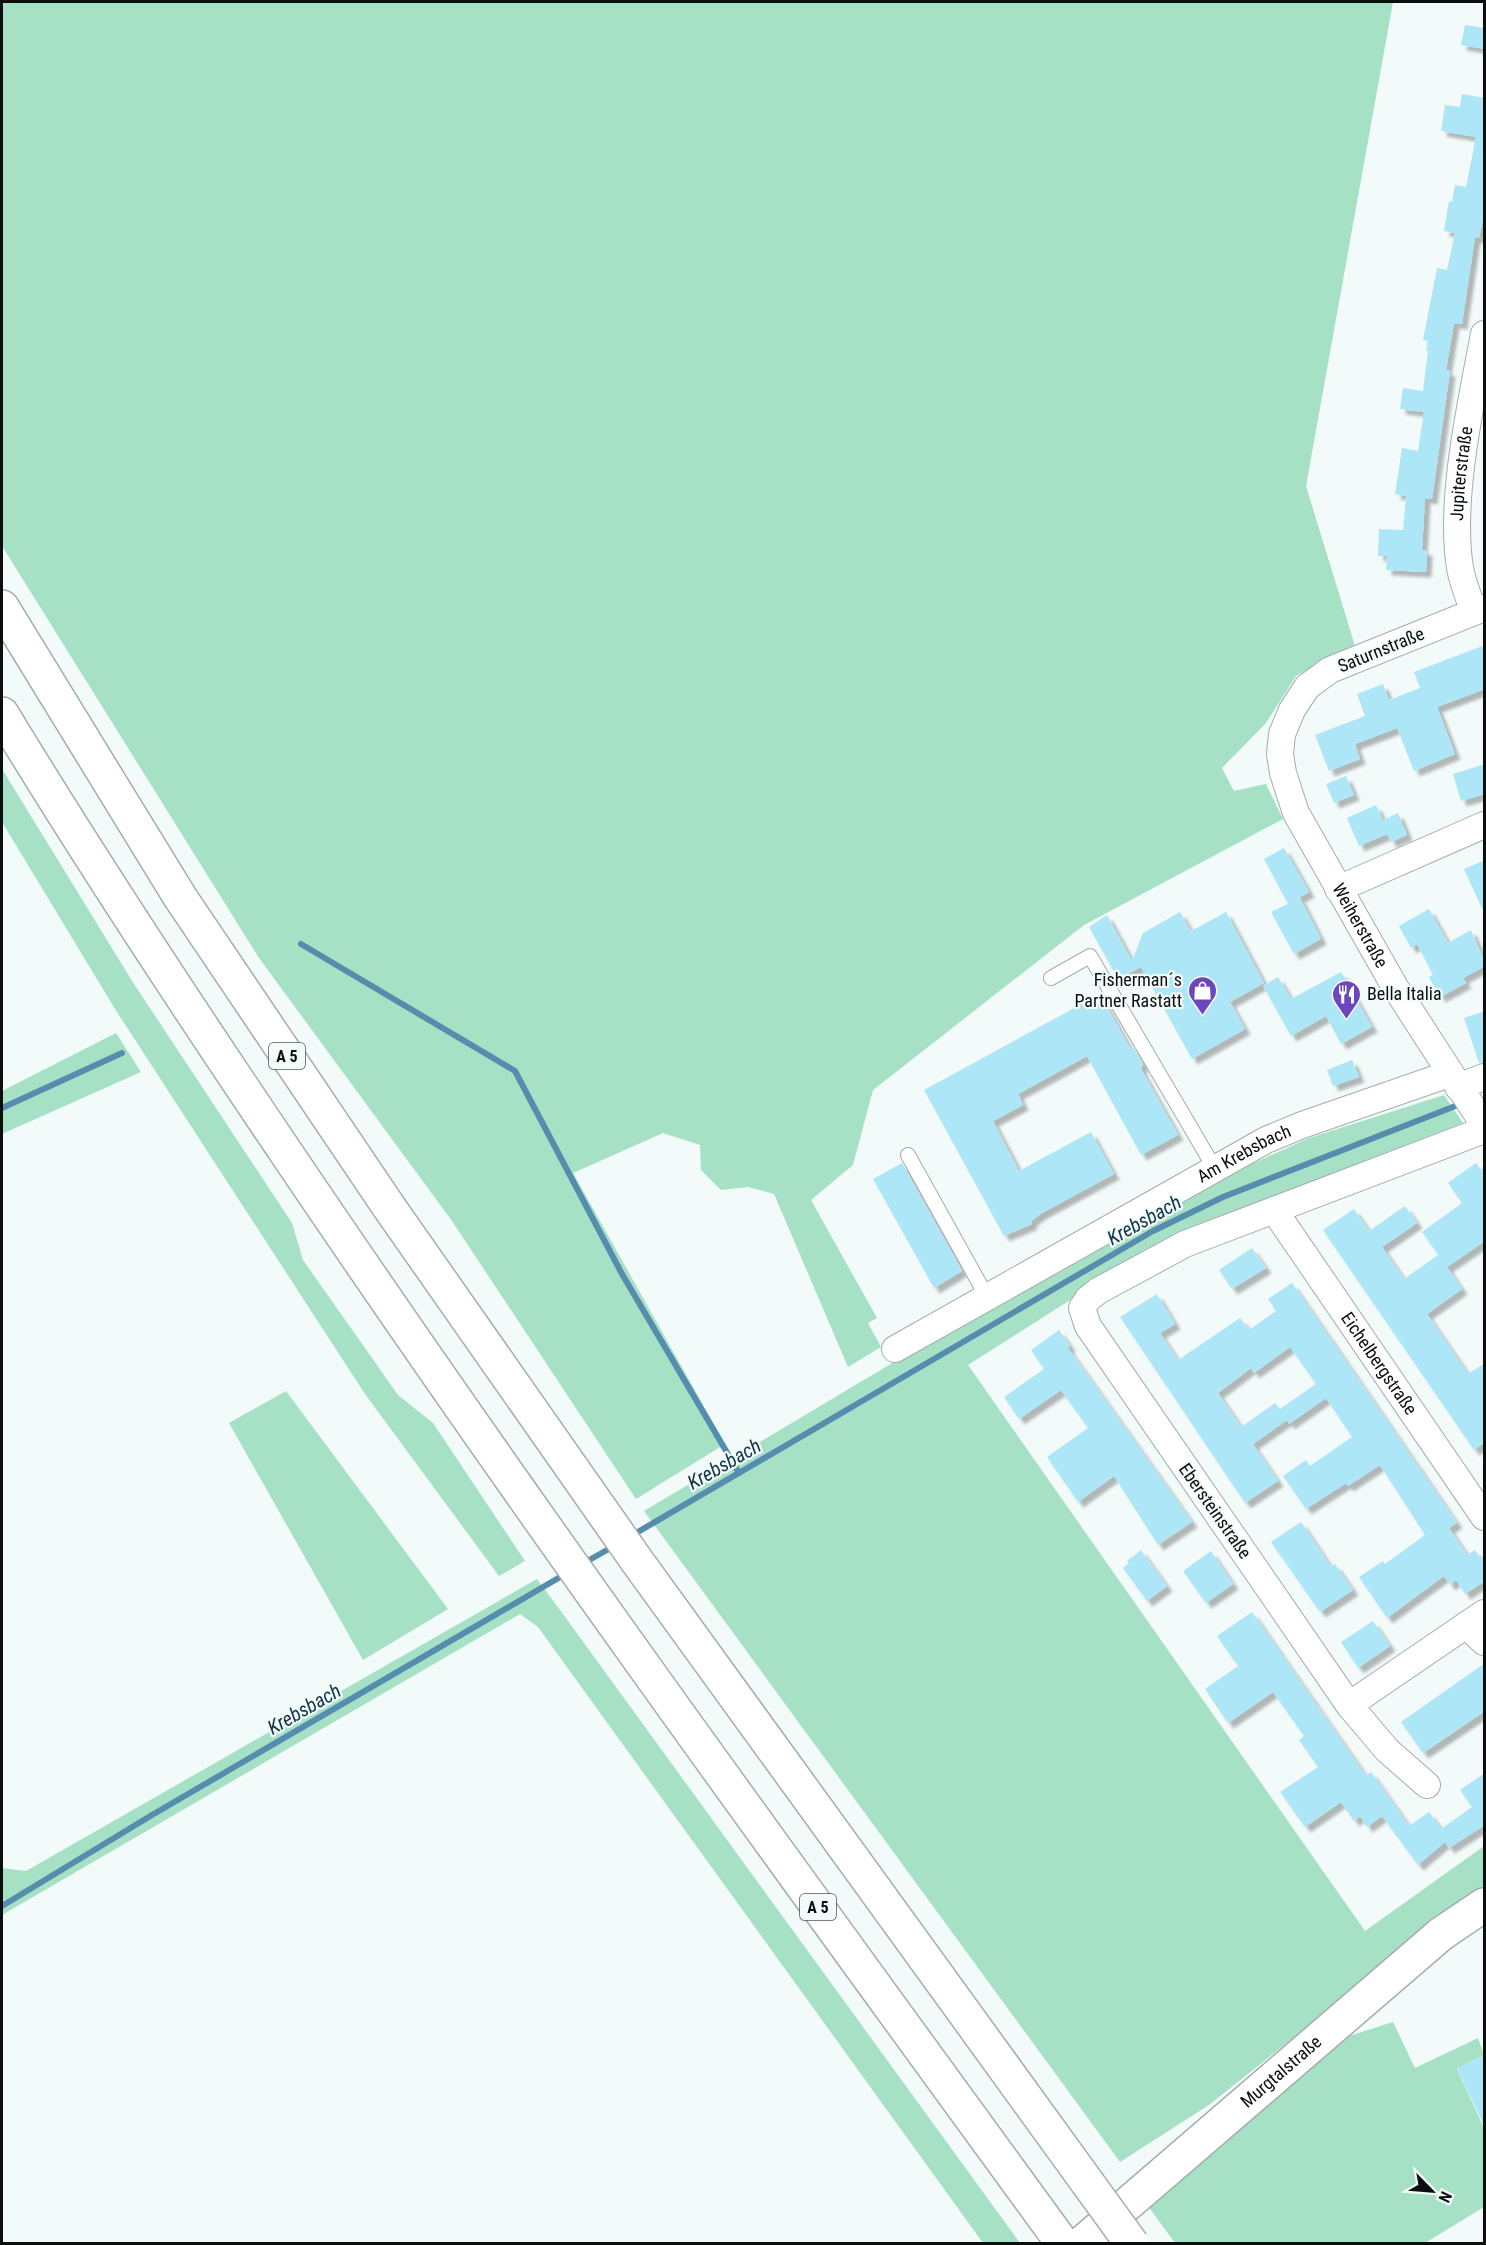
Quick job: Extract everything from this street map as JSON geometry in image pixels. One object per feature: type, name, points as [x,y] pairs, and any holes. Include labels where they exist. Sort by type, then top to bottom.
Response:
[{"type":"main road","name":"A 5","points":[[2,607],[180,897],[382,1197],[637,1561],[1132,2244]]},
{"type":"main road","name":"A 5","points":[[2,714],[141,937],[388,1304],[591,1591],[1055,2232]]},
{"type":"main road","name":"Murgtalstraße","points":[[1081,2244],[1432,1941],[1485,1905]]},
{"type":"street","name":"Jupiterstraße","points":[[1479,610],[1460,568],[1458,523],[1465,440],[1484,337]]},
{"type":"street","name":"Saturnstraße","points":[[1292,710],[1307,687],[1330,670],[1479,610]]},
{"type":"street","name":"Weiherstraße","points":[[1292,710],[1282,734],[1280,754],[1283,773],[1296,813],[1338,890],[1465,1097]]},
{"type":"street","points":[[1338,890],[1485,825]]},
{"type":"street","name":"Am Krebsbach","points":[[895,1349],[1266,1140],[1302,1125],[1465,1097],[1485,1077]]},
{"type":"street","points":[[1274,1210],[1485,1130]]},
{"type":"street","name":"Ebersteinstraße","points":[[1274,1210],[1185,1244],[1128,1274],[1088,1299],[1082,1308],[1083,1317],[1349,1705],[1387,1750],[1427,1785]]},
{"type":"street","name":"Eichelbergstraße","points":[[1274,1210],[1485,1517]]},
{"type":"street","points":[[1349,1705],[1478,1627]]},
{"type":"lane","points":[[1052,978],[1090,956],[1215,1170]]},
{"type":"lane","points":[[908,1155],[987,1297]]},
{"type":"green space","points":[[2,2],[1393,2],[1306,486],[1355,646],[1296,676],[1266,723],[1222,768],[1234,791],[1266,784],[1283,819],[1084,925],[873,1090],[853,1165],[811,1200],[877,1318],[868,1323],[881,1347],[848,1367],[774,1194],[748,1187],[721,1190],[701,1170],[700,1145],[663,1133],[573,1173],[725,1444],[636,1499],[452,1221],[259,958],[2,546]]},
{"type":"green space","points":[[2,769],[134,984],[292,1223],[303,1260],[398,1395],[433,1423],[525,1561],[499,1576],[365,1394],[115,1009],[2,822]]},
{"type":"green space","points":[[116,1033],[141,1072],[2,1134],[2,1091]]},
{"type":"green space","points":[[1444,1095],[1463,1123],[1230,1213],[1160,1243],[968,1365],[1365,1931],[1484,1846],[1484,1892],[1387,1963],[1209,2105],[1120,2162],[644,1511],[899,1359],[1221,1178],[1309,1138]]},
{"type":"green space","points":[[286,1391],[448,1609],[363,1660],[229,1423]]},
{"type":"green space","points":[[537,1579],[1020,2243],[983,2243],[538,1627],[520,1614],[2,1915],[2,1868],[26,1871]]},
{"type":"green space","points":[[1393,2022],[1415,2068],[1478,2038],[1484,2055],[1457,2069],[1484,2128],[1484,2207],[1425,2243],[1175,2243],[1148,2206],[1349,2036]]},
{"type":"building","points":[[1465,25],[1485,28],[1485,49],[1461,45]]},
{"type":"building","points":[[1462,94],[1485,98],[1485,209],[1479,238],[1475,237],[1462,324],[1454,323],[1446,370],[1450,371],[1432,499],[1425,498],[1422,550],[1427,550],[1426,572],[1386,570],[1387,556],[1378,556],[1379,529],[1403,530],[1406,496],[1395,494],[1402,448],[1418,451],[1424,412],[1400,409],[1403,388],[1423,391],[1428,341],[1423,340],[1437,268],[1447,270],[1455,233],[1444,231],[1449,201],[1452,202],[1455,185],[1466,187],[1476,137],[1441,131],[1445,105],[1460,107]]},
{"type":"building","points":[[1485,645],[1485,689],[1437,707],[1455,754],[1414,771],[1397,728],[1355,744],[1360,759],[1329,771],[1315,735],[1365,716],[1357,694],[1383,684],[1389,700],[1420,688],[1414,672]]},
{"type":"building","points":[[1485,764],[1485,794],[1461,801],[1453,774]]},
{"type":"building","points":[[1346,776],[1354,795],[1334,803],[1326,784]]},
{"type":"building","points":[[1376,805],[1383,820],[1398,813],[1407,835],[1391,842],[1387,834],[1359,846],[1347,818]]},
{"type":"building","points":[[1284,848],[1309,892],[1293,901],[1300,898],[1321,939],[1294,954],[1271,912],[1288,904],[1264,859]]},
{"type":"building","points":[[1485,860],[1485,915],[1464,869]]},
{"type":"building","points":[[1429,909],[1448,943],[1471,930],[1485,962],[1485,966],[1463,978],[1466,983],[1440,997],[1429,977],[1433,975],[1417,944],[1411,948],[1399,926]]},
{"type":"building","points":[[1180,912],[1191,931],[1226,912],[1264,983],[1230,1002],[1245,1029],[1192,1059],[1141,967],[1118,979],[1089,927],[1107,915],[1132,961],[1143,933]]},
{"type":"building","points":[[1341,972],[1372,1027],[1341,1044],[1326,1016],[1291,1036],[1263,986],[1278,977],[1291,999]]},
{"type":"building","points":[[1100,994],[1131,1050],[1134,1048],[1143,1064],[1141,1069],[1178,1135],[1141,1155],[1087,1056],[1018,1094],[1023,1105],[993,1121],[1019,1171],[1091,1132],[1114,1174],[1042,1213],[1031,1221],[1032,1224],[1004,1236],[924,1090]]},
{"type":"building","points":[[1485,1011],[1485,1062],[1479,1063],[1464,1018]]},
{"type":"building","points":[[1352,1060],[1359,1077],[1333,1086],[1327,1070]]},
{"type":"building","points":[[902,1163],[962,1271],[934,1288],[873,1179]]},
{"type":"building","points":[[1476,1163],[1485,1175],[1485,1241],[1447,1267],[1462,1289],[1427,1314],[1468,1374],[1485,1363],[1485,1442],[1474,1450],[1323,1230],[1354,1209],[1369,1231],[1405,1206],[1417,1223],[1382,1247],[1404,1279],[1438,1255],[1440,1257],[1422,1232],[1462,1203],[1448,1183]]},
{"type":"building","points":[[1252,1248],[1266,1268],[1232,1289],[1219,1270]]},
{"type":"building","points":[[1292,1283],[1457,1523],[1449,1528],[1467,1555],[1475,1550],[1485,1564],[1485,1581],[1465,1594],[1456,1580],[1450,1585],[1444,1576],[1387,1618],[1359,1577],[1383,1561],[1385,1564],[1425,1535],[1380,1465],[1348,1486],[1346,1483],[1306,1509],[1283,1476],[1306,1460],[1310,1466],[1352,1437],[1326,1398],[1289,1424],[1287,1420],[1253,1444],[1278,1481],[1245,1503],[1120,1317],[1157,1294],[1175,1324],[1160,1333],[1178,1360],[1240,1318],[1249,1330],[1276,1311],[1268,1299]],"holes":[[[1290,1347],[1316,1384],[1280,1409],[1275,1403],[1241,1427],[1218,1393],[1251,1368],[1254,1373]]]},
{"type":"building","points":[[1059,1330],[1070,1346],[1068,1348],[1192,1522],[1158,1545],[1114,1476],[1078,1502],[1047,1457],[1088,1428],[1061,1390],[1019,1419],[1004,1397],[1044,1369],[1031,1350]]},
{"type":"building","points":[[1301,1522],[1331,1567],[1335,1564],[1353,1590],[1320,1612],[1271,1542]]},
{"type":"building","points":[[1141,1550],[1167,1586],[1147,1601],[1123,1568],[1129,1563],[1127,1561]]},
{"type":"building","points":[[1211,1551],[1233,1584],[1206,1603],[1183,1571]]},
{"type":"building","points":[[1252,1612],[1366,1776],[1371,1772],[1409,1826],[1429,1812],[1441,1829],[1472,1807],[1460,1790],[1485,1773],[1485,1825],[1449,1848],[1445,1842],[1418,1865],[1382,1816],[1367,1827],[1360,1816],[1354,1821],[1341,1802],[1305,1827],[1280,1792],[1318,1767],[1299,1740],[1304,1736],[1273,1692],[1228,1723],[1205,1689],[1238,1666],[1217,1636]]},
{"type":"building","points":[[1373,1621],[1390,1646],[1358,1668],[1341,1642]]},
{"type":"building","points":[[1485,1663],[1485,1711],[1423,1753],[1401,1722]]},
{"type":"building","points":[[1485,2055],[1485,2128],[1457,2068]]},
{"type":"waterway","points":[[301,944],[515,1071],[622,1274],[739,1473]]},
{"type":"waterway","points":[[2,1108],[122,1053]]},
{"type":"waterway","name":"Krebsbach","points":[[631,1536],[1153,1231],[1223,1197],[1463,1103]]},
{"type":"waterway","name":"Krebsbach","points":[[584,1563],[614,1546]]},
{"type":"waterway","name":"Krebsbach","points":[[2,1906],[152,1815],[567,1573]]},
{"type":"place","name":"Fisherman´s Partner Rastatt","points":[[1203,1016]]},
{"type":"place","name":"Bella Italia","points":[[1346,1020]]}]
